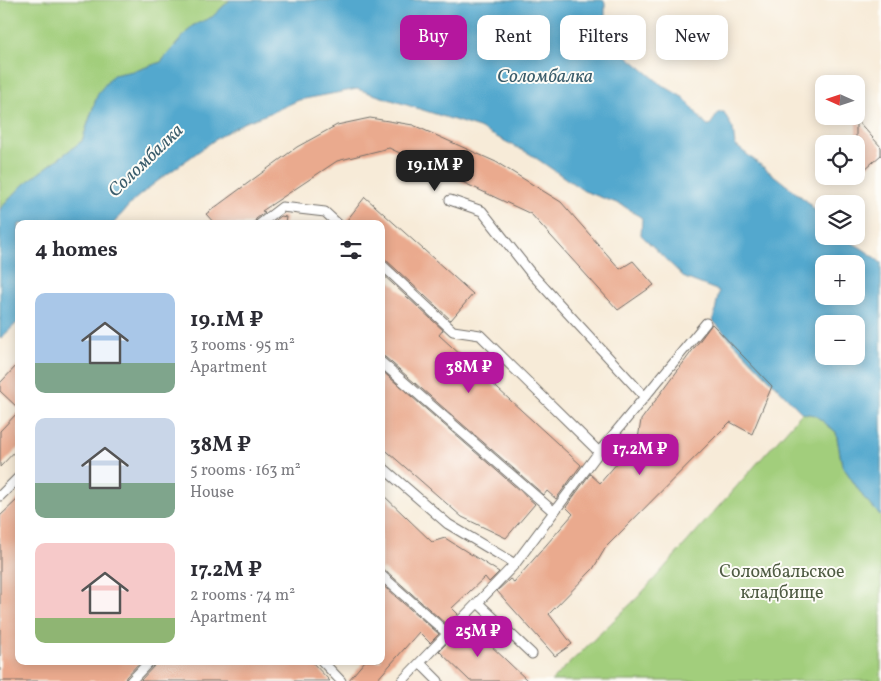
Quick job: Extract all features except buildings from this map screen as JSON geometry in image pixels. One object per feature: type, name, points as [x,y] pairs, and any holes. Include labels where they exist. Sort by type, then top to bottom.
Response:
[{"type":"lane","points":[[450,200],[482,211],[530,272],[644,396]]},
{"type":"lane","points":[[265,220],[282,207],[325,212],[334,220]]},
{"type":"lane","points":[[385,268],[453,331],[480,335],[599,452]]},
{"type":"lane","points":[[402,681],[515,564],[599,452],[706,323]]},
{"type":"lane","points":[[385,365],[553,511]]},
{"type":"lane","points":[[385,469],[448,524],[515,564]]},
{"type":"lane","points":[[0,496],[15,481]]},
{"type":"lane","points":[[385,579],[448,634]]},
{"type":"lane","points":[[478,604],[532,654]]},
{"type":"lane","points":[[420,663],[438,681]]},
{"type":"lane","points":[[130,681],[146,665]]},
{"type":"lane","points":[[326,665],[342,681]]},
{"type":"green space","points":[[0,0],[230,0],[212,17],[192,26],[161,62],[138,70],[98,93],[82,141],[23,185],[0,209]]},
{"type":"green space","name":"Соломбальское кладбище","points":[[802,413],[815,415],[836,432],[842,465],[864,498],[881,516],[881,681],[551,681],[639,596]]},
{"type":"water","name":"Соломбалка","points":[[230,0],[602,0],[605,2],[605,15],[560,15],[560,60],[632,60],[662,85],[684,98],[706,125],[710,125],[719,112],[724,112],[733,129],[735,145],[808,202],[815,211],[815,245],[856,245],[881,263],[881,516],[864,498],[842,465],[836,432],[815,415],[802,413],[713,321],[719,291],[685,278],[641,235],[642,218],[622,205],[584,191],[530,154],[479,128],[357,89],[299,100],[243,123],[220,136],[155,183],[134,200],[116,220],[15,220],[15,325],[0,339],[0,209],[23,185],[82,141],[98,93],[113,75],[138,70],[161,62],[192,26],[212,17]]}]
